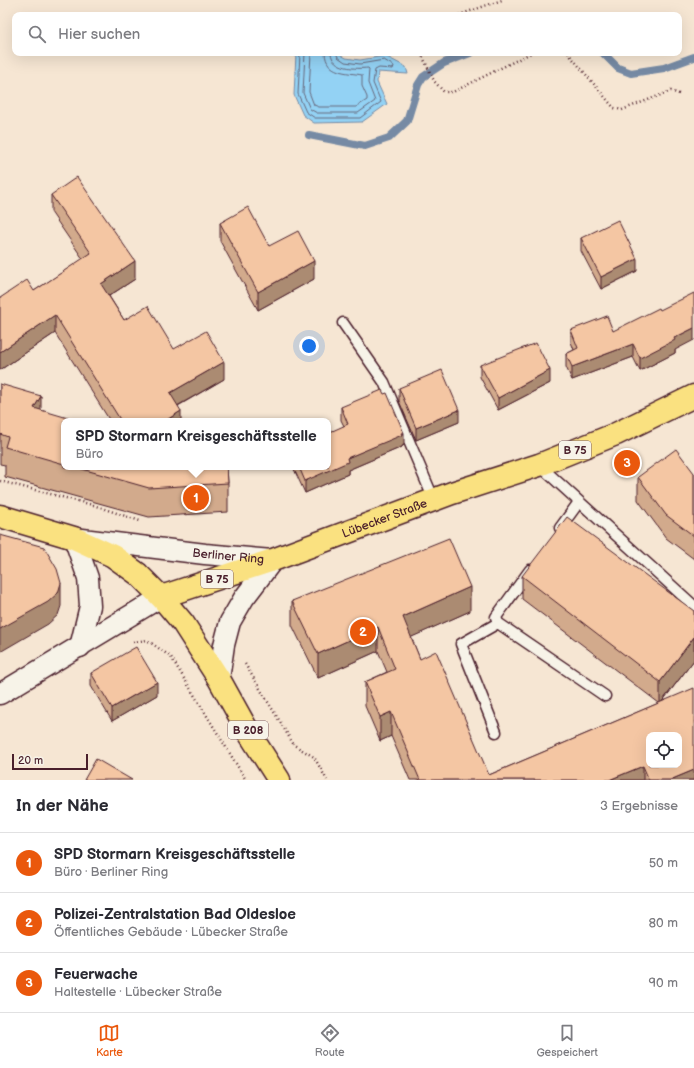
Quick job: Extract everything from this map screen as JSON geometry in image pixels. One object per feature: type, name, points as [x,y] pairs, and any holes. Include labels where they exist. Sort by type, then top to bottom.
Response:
[{"type":"main road","name":"Lübecker Straße","points":[[161,597],[273,560],[434,500],[539,465],[616,434],[694,396]]},
{"type":"main road","name":"Berliner Ring","points":[[0,516],[74,538],[112,556],[138,574],[161,597],[183,624],[219,679],[249,733],[279,780]]},
{"type":"street","name":"Berliner Ring","points":[[74,538],[205,554],[273,560]]},
{"type":"street","points":[[74,538],[88,578],[90,606],[80,647]]},
{"type":"street","name":"Berliner Ring","points":[[219,679],[224,645],[230,622],[244,598],[273,560]]},
{"type":"street","name":"Lübecker Straße","points":[[0,694],[161,597]]},
{"type":"lane","points":[[343,323],[384,382],[434,500]]},
{"type":"lane","points":[[539,465],[694,606]]},
{"type":"lane","points":[[553,537],[579,502]]},
{"type":"lane","points":[[536,561],[496,617],[498,623],[605,696]]},
{"type":"lane","points":[[496,732],[461,644],[498,623]]},
{"type":"path","points":[[468,12],[502,0]]},
{"type":"path","points":[[422,56],[434,81],[444,92],[453,92],[525,56]]},
{"type":"path","points":[[571,56],[614,108],[622,110],[671,91],[678,94]]},
{"type":"path","points":[[0,481],[93,505],[145,523]]},
{"type":"path","points":[[128,643],[146,640],[170,657],[246,780]]},
{"type":"path","points":[[243,662],[294,745],[314,757],[327,780]]},
{"type":"water","points":[[296,56],[343,56],[346,58],[360,60],[385,56],[406,67],[408,74],[378,72],[377,82],[387,104],[362,122],[314,123],[303,115],[294,95]]},
{"type":"building","points":[[77,177],[135,261],[101,284],[124,320],[148,306],[174,349],[206,331],[224,362],[170,393],[181,411],[170,418],[119,418],[55,315],[0,352],[0,298],[27,280],[34,291],[91,253],[51,195]]},
{"type":"building","points":[[248,207],[269,246],[298,231],[314,261],[258,292],[220,223]]},
{"type":"building","points":[[618,220],[637,259],[601,277],[581,238]]},
{"type":"building","points":[[694,293],[694,328],[674,338],[675,340],[640,358],[633,344],[572,367],[566,354],[578,348],[571,330],[607,316],[613,331],[659,308],[660,310]]},
{"type":"building","points":[[536,343],[550,370],[498,398],[480,365]]},
{"type":"building","points":[[442,370],[459,410],[416,428],[399,388]]},
{"type":"building","points":[[0,384],[41,396],[34,408],[68,418],[61,418],[61,463],[5,447],[8,437],[0,434]]},
{"type":"building","points":[[382,390],[384,394],[387,393],[404,433],[401,433],[402,435],[347,458],[348,462],[331,470],[331,432],[348,424],[341,407]]},
{"type":"building","points":[[676,449],[694,473],[694,536],[666,515],[638,477]]},
{"type":"building","points":[[86,470],[227,470],[228,483],[149,488]]},
{"type":"building","points":[[300,470],[330,470],[305,481]]},
{"type":"building","points":[[567,517],[694,611],[694,637],[660,682],[522,576]]},
{"type":"building","points":[[0,535],[44,547],[57,569],[61,583],[58,593],[48,602],[0,629]]},
{"type":"building","points":[[449,538],[470,587],[403,617],[420,659],[436,651],[489,775],[694,688],[694,770],[670,780],[649,780],[643,766],[609,780],[420,780],[391,712],[380,717],[365,682],[395,669],[378,627],[318,654],[292,601]]},
{"type":"building","points":[[136,647],[157,682],[112,708],[91,673]]},
{"type":"building","points":[[96,759],[132,780],[84,780]]},
{"type":"waterway","points":[[309,135],[365,146],[389,138],[407,121],[418,85],[423,77],[444,63],[462,56]]},
{"type":"waterway","points":[[606,56],[618,68],[631,73],[664,68],[694,57]]},
{"type":"place","name":"Feuerwache","points":[[627,463]]},
{"type":"place","name":"SPD Stormarn Kreisgeschäftsstelle","points":[[196,498]]},
{"type":"place","name":"Polizei-Zentralstation Bad Oldesloe","points":[[363,632]]}]
